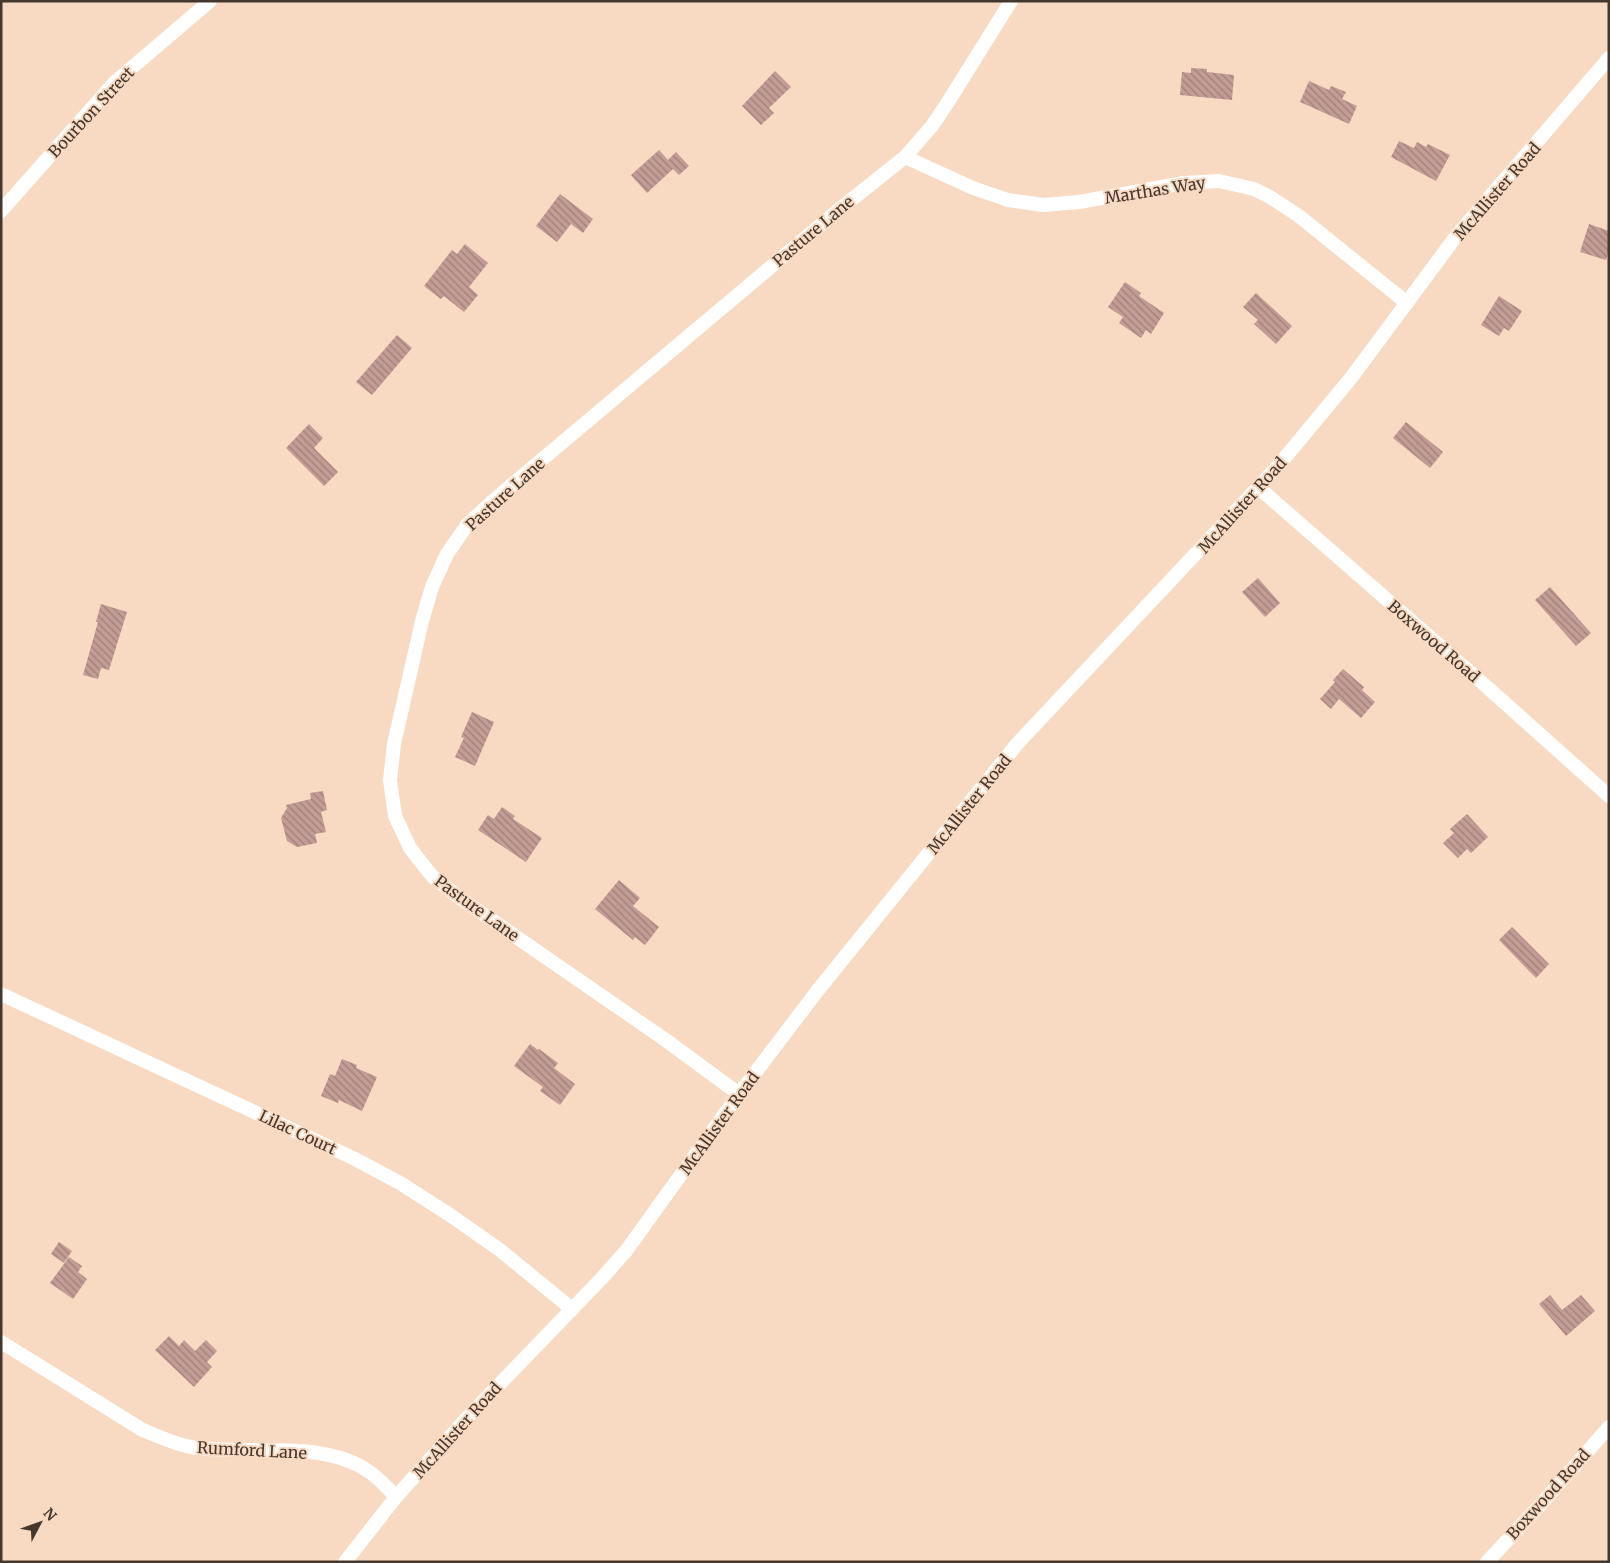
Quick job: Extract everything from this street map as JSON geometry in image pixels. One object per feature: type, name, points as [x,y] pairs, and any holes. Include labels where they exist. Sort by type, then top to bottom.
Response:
[{"type":"street","name":"Bourbon Street","points":[[1,211],[115,82],[210,1]]},
{"type":"street","name":"Pasture Lane","points":[[739,1094],[667,1041],[460,898],[432,876],[410,848],[395,816],[390,780],[394,744],[422,621],[432,587],[447,554],[467,524],[790,250],[905,157],[932,126],[1011,1]]},
{"type":"street","name":"McAllister Road","points":[[345,1562],[396,1497],[466,1419],[626,1251],[739,1094],[818,990],[1017,744],[1259,488],[1351,378],[1457,236],[1609,58]]},
{"type":"street","name":"Marthas Way","points":[[905,157],[973,188],[1008,200],[1043,206],[1079,202],[1184,183],[1219,181],[1254,189],[1270,196],[1299,216],[1407,303]]},
{"type":"street","name":"Boxwood Road","points":[[1259,488],[1609,796]]},
{"type":"street","name":"Lilac Court","points":[[1,994],[353,1158],[400,1183],[500,1250],[572,1309]]},
{"type":"street","name":"Rumford Lane","points":[[1,1342],[157,1437],[191,1447],[298,1452],[333,1456],[365,1469],[396,1497]]},
{"type":"street","name":"Boxwood Road","points":[[1487,1562],[1544,1502],[1609,1427]]},
{"type":"building","points":[[1191,68],[1207,69],[1207,72],[1234,75],[1232,100],[1180,95],[1182,72],[1191,73]]},
{"type":"building","points":[[775,71],[791,87],[769,108],[774,113],[761,125],[742,106]]},
{"type":"building","points":[[1309,81],[1329,90],[1331,86],[1346,92],[1342,99],[1357,106],[1349,124],[1300,102]]},
{"type":"building","points":[[1399,141],[1414,148],[1417,142],[1426,147],[1428,144],[1450,155],[1436,181],[1391,157]]},
{"type":"building","points":[[659,150],[668,160],[676,152],[689,166],[679,175],[673,169],[647,193],[631,175]]},
{"type":"building","points":[[560,194],[593,219],[583,233],[571,224],[557,242],[536,226]]},
{"type":"building","points":[[1589,224],[1609,231],[1609,250],[1606,260],[1580,252]]},
{"type":"building","points":[[465,244],[488,263],[469,287],[478,295],[464,312],[444,296],[441,299],[424,286],[452,250],[457,254]]},
{"type":"building","points":[[1125,282],[1141,293],[1139,296],[1164,313],[1151,334],[1146,330],[1141,338],[1119,323],[1123,317],[1108,307]]},
{"type":"building","points":[[1256,293],[1292,326],[1276,344],[1254,324],[1258,320],[1243,307]]},
{"type":"building","points":[[1499,296],[1522,311],[1509,331],[1504,328],[1499,336],[1481,325]]},
{"type":"building","points":[[397,335],[412,348],[372,395],[356,382]]},
{"type":"building","points":[[1406,422],[1443,452],[1430,468],[1393,438]]},
{"type":"building","points":[[309,424],[323,438],[314,448],[338,472],[324,486],[286,448]]},
{"type":"building","points":[[1258,578],[1280,603],[1265,617],[1242,592]]},
{"type":"building","points":[[1550,587],[1591,633],[1576,646],[1535,600]]},
{"type":"building","points":[[101,604],[127,612],[109,670],[101,668],[98,679],[83,675],[98,622],[96,622]]},
{"type":"building","points":[[1343,669],[1364,687],[1362,690],[1375,702],[1361,718],[1339,699],[1331,709],[1320,699],[1335,682],[1333,680]]},
{"type":"building","points":[[472,712],[494,722],[475,766],[455,757],[464,738],[461,737]]},
{"type":"building","points":[[323,791],[327,810],[321,812],[326,832],[315,834],[317,843],[297,847],[287,841],[281,818],[287,808],[286,805],[311,799],[310,793]]},
{"type":"building","points":[[502,807],[515,816],[513,819],[542,838],[526,862],[478,830],[488,815],[494,819]]},
{"type":"building","points":[[1467,814],[1488,837],[1471,853],[1467,849],[1458,858],[1443,843],[1454,833],[1450,829]]},
{"type":"building","points":[[619,880],[640,898],[633,906],[659,927],[645,945],[635,937],[633,940],[595,909]]},
{"type":"building","points":[[1512,927],[1549,964],[1536,978],[1499,940]]},
{"type":"building","points":[[530,1044],[558,1063],[554,1068],[575,1084],[560,1105],[540,1091],[543,1087],[514,1066]]},
{"type":"building","points":[[342,1059],[357,1065],[356,1068],[377,1077],[362,1111],[339,1100],[338,1103],[321,1096],[330,1074],[335,1076]]},
{"type":"building","points":[[59,1242],[72,1251],[64,1263],[51,1254]]},
{"type":"building","points":[[69,1257],[82,1266],[78,1272],[87,1279],[73,1299],[50,1283]]},
{"type":"building","points":[[1550,1295],[1562,1310],[1581,1295],[1595,1311],[1566,1336],[1539,1304]]},
{"type":"building","points":[[169,1336],[179,1346],[184,1340],[195,1351],[206,1340],[217,1351],[207,1362],[212,1367],[194,1387],[155,1350]]}]
